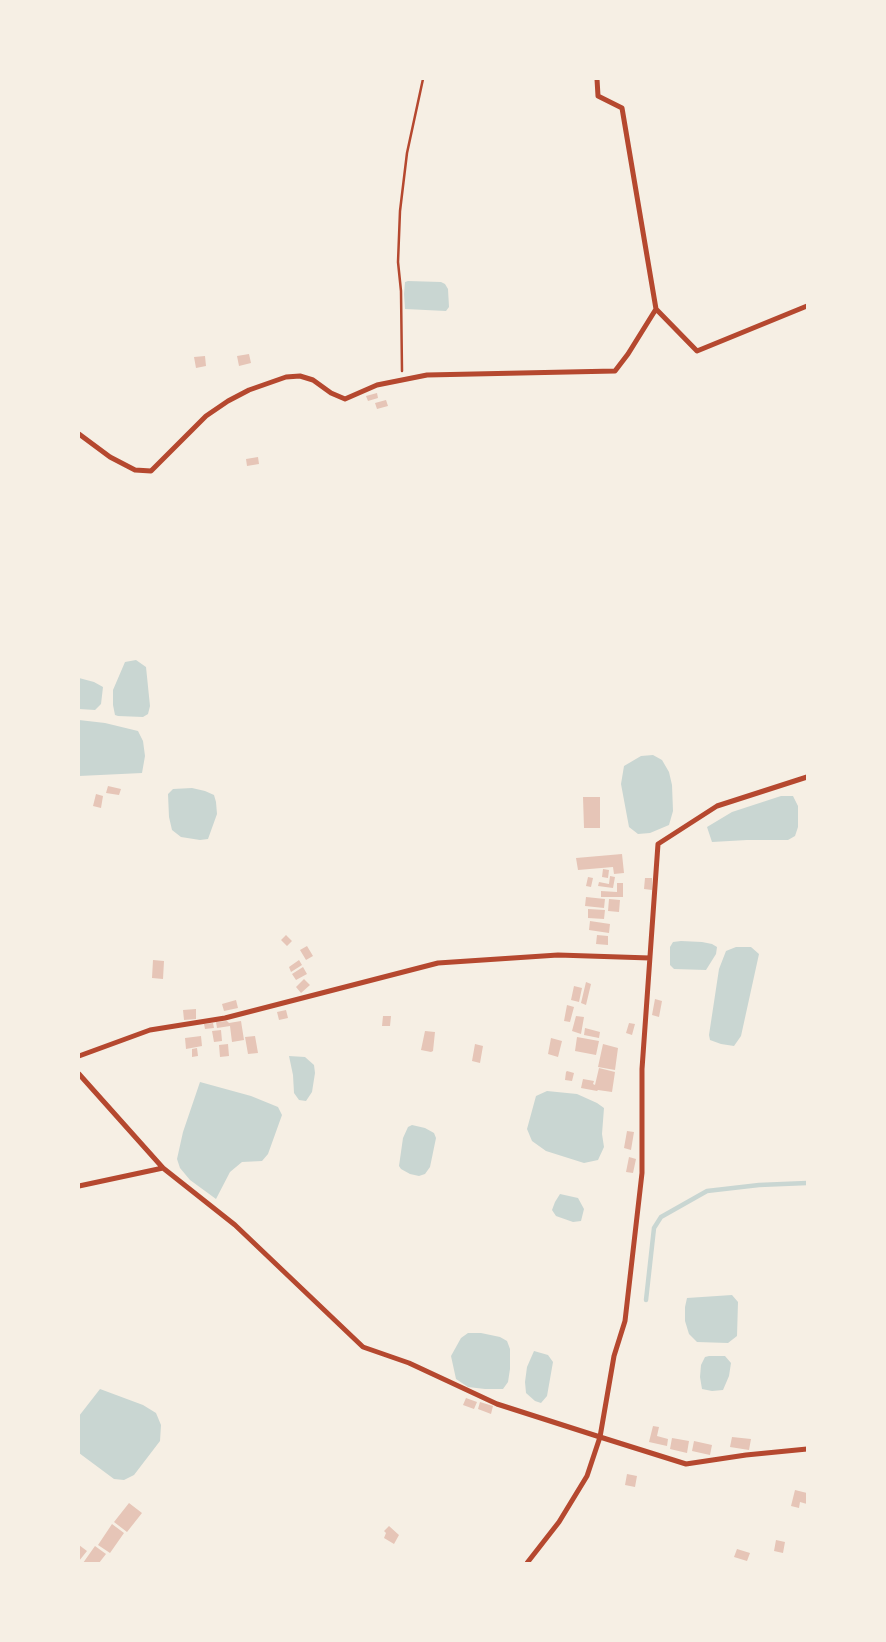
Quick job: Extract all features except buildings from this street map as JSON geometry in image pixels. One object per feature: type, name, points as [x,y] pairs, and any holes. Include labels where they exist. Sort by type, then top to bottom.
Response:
[{"type":"street","points":[[597,79],[598,96],[622,108],[656,310],[697,351],[807,306]]},
{"type":"street","points":[[79,434],[110,457],[135,470],[151,471],[206,416],[228,401],[268,382],[286,377],[300,376],[313,380],[331,393],[345,399],[377,385],[427,375],[615,371],[656,310]]},
{"type":"street","points":[[527,1563],[559,1522],[587,1476],[600,1437],[614,1356],[625,1321],[642,1174],[642,1069],[658,844],[717,806],[807,777]]},
{"type":"street","points":[[79,1056],[150,1030],[225,1018],[438,963],[558,955],[650,958]]},
{"type":"street","points":[[79,1074],[163,1168],[235,1225],[363,1347],[409,1363],[497,1404],[686,1464],[746,1455],[807,1450]]},
{"type":"street","points":[[79,1186],[163,1168]]},
{"type":"path","points":[[402,380],[401,292],[398,262],[400,211],[407,153],[422,79]]},
{"type":"shaded area","points":[[405,282],[441,282],[445,284],[448,289],[449,307],[446,311],[405,309]]},
{"type":"shaded area","points":[[136,660],[146,667],[150,706],[148,714],[143,717],[115,715],[113,690],[125,662]]},
{"type":"shaded area","points":[[79,678],[94,682],[103,687],[101,704],[95,710],[79,709]]},
{"type":"shaded area","points":[[79,720],[105,723],[138,731],[143,741],[145,756],[142,773],[79,776]]},
{"type":"shaded area","points":[[653,755],[662,760],[669,772],[672,785],[673,811],[669,825],[650,833],[638,834],[629,827],[621,784],[624,766],[641,756]]},
{"type":"shaded area","points":[[192,788],[214,795],[217,814],[208,839],[200,840],[181,837],[172,830],[169,817],[168,794],[173,789]]},
{"type":"shaded area","points":[[781,796],[793,796],[798,806],[798,827],[795,836],[788,840],[712,842],[707,827],[732,812]]},
{"type":"shaded area","points":[[673,942],[702,942],[717,947],[716,954],[706,970],[674,969],[670,965],[670,947]]},
{"type":"shaded area","points":[[736,947],[751,947],[759,954],[741,1036],[734,1046],[710,1040],[709,1035],[719,969],[726,951]]},
{"type":"shaded area","points":[[289,1056],[305,1057],[314,1065],[315,1073],[312,1092],[306,1101],[299,1100],[294,1093]]},
{"type":"shaded area","points":[[200,1082],[251,1096],[278,1107],[282,1115],[268,1154],[262,1161],[242,1162],[230,1172],[216,1199],[190,1180],[180,1168],[177,1159],[183,1132]]},
{"type":"shaded area","points":[[547,1091],[577,1094],[604,1108],[602,1134],[604,1147],[598,1160],[584,1163],[546,1151],[532,1141],[527,1129],[536,1096]]},
{"type":"shaded area","points":[[412,1125],[425,1128],[434,1133],[436,1138],[430,1167],[425,1174],[419,1176],[410,1174],[399,1166],[403,1138],[408,1127]]},
{"type":"shaded area","points":[[560,1194],[578,1198],[584,1209],[581,1221],[573,1222],[556,1216],[552,1210]]},
{"type":"shaded area","points":[[732,1295],[738,1302],[737,1336],[728,1343],[697,1342],[689,1334],[685,1321],[687,1298]]},
{"type":"shaded area","points":[[468,1333],[481,1333],[500,1337],[507,1341],[510,1349],[510,1369],[508,1382],[503,1389],[468,1387],[456,1379],[451,1356],[461,1338]]},
{"type":"shaded area","points":[[534,1351],[548,1355],[553,1362],[547,1396],[541,1403],[535,1401],[526,1393],[527,1367]]},
{"type":"shaded area","points":[[725,1356],[731,1363],[729,1376],[723,1390],[712,1391],[702,1389],[701,1365],[705,1357]]},
{"type":"shaded area","points":[[100,1389],[143,1405],[156,1413],[161,1425],[160,1441],[134,1475],[124,1480],[114,1479],[79,1453],[79,1416]]},
{"type":"waterway","points":[[646,1300],[654,1228],[661,1217],[707,1191],[759,1185],[807,1183]]}]
